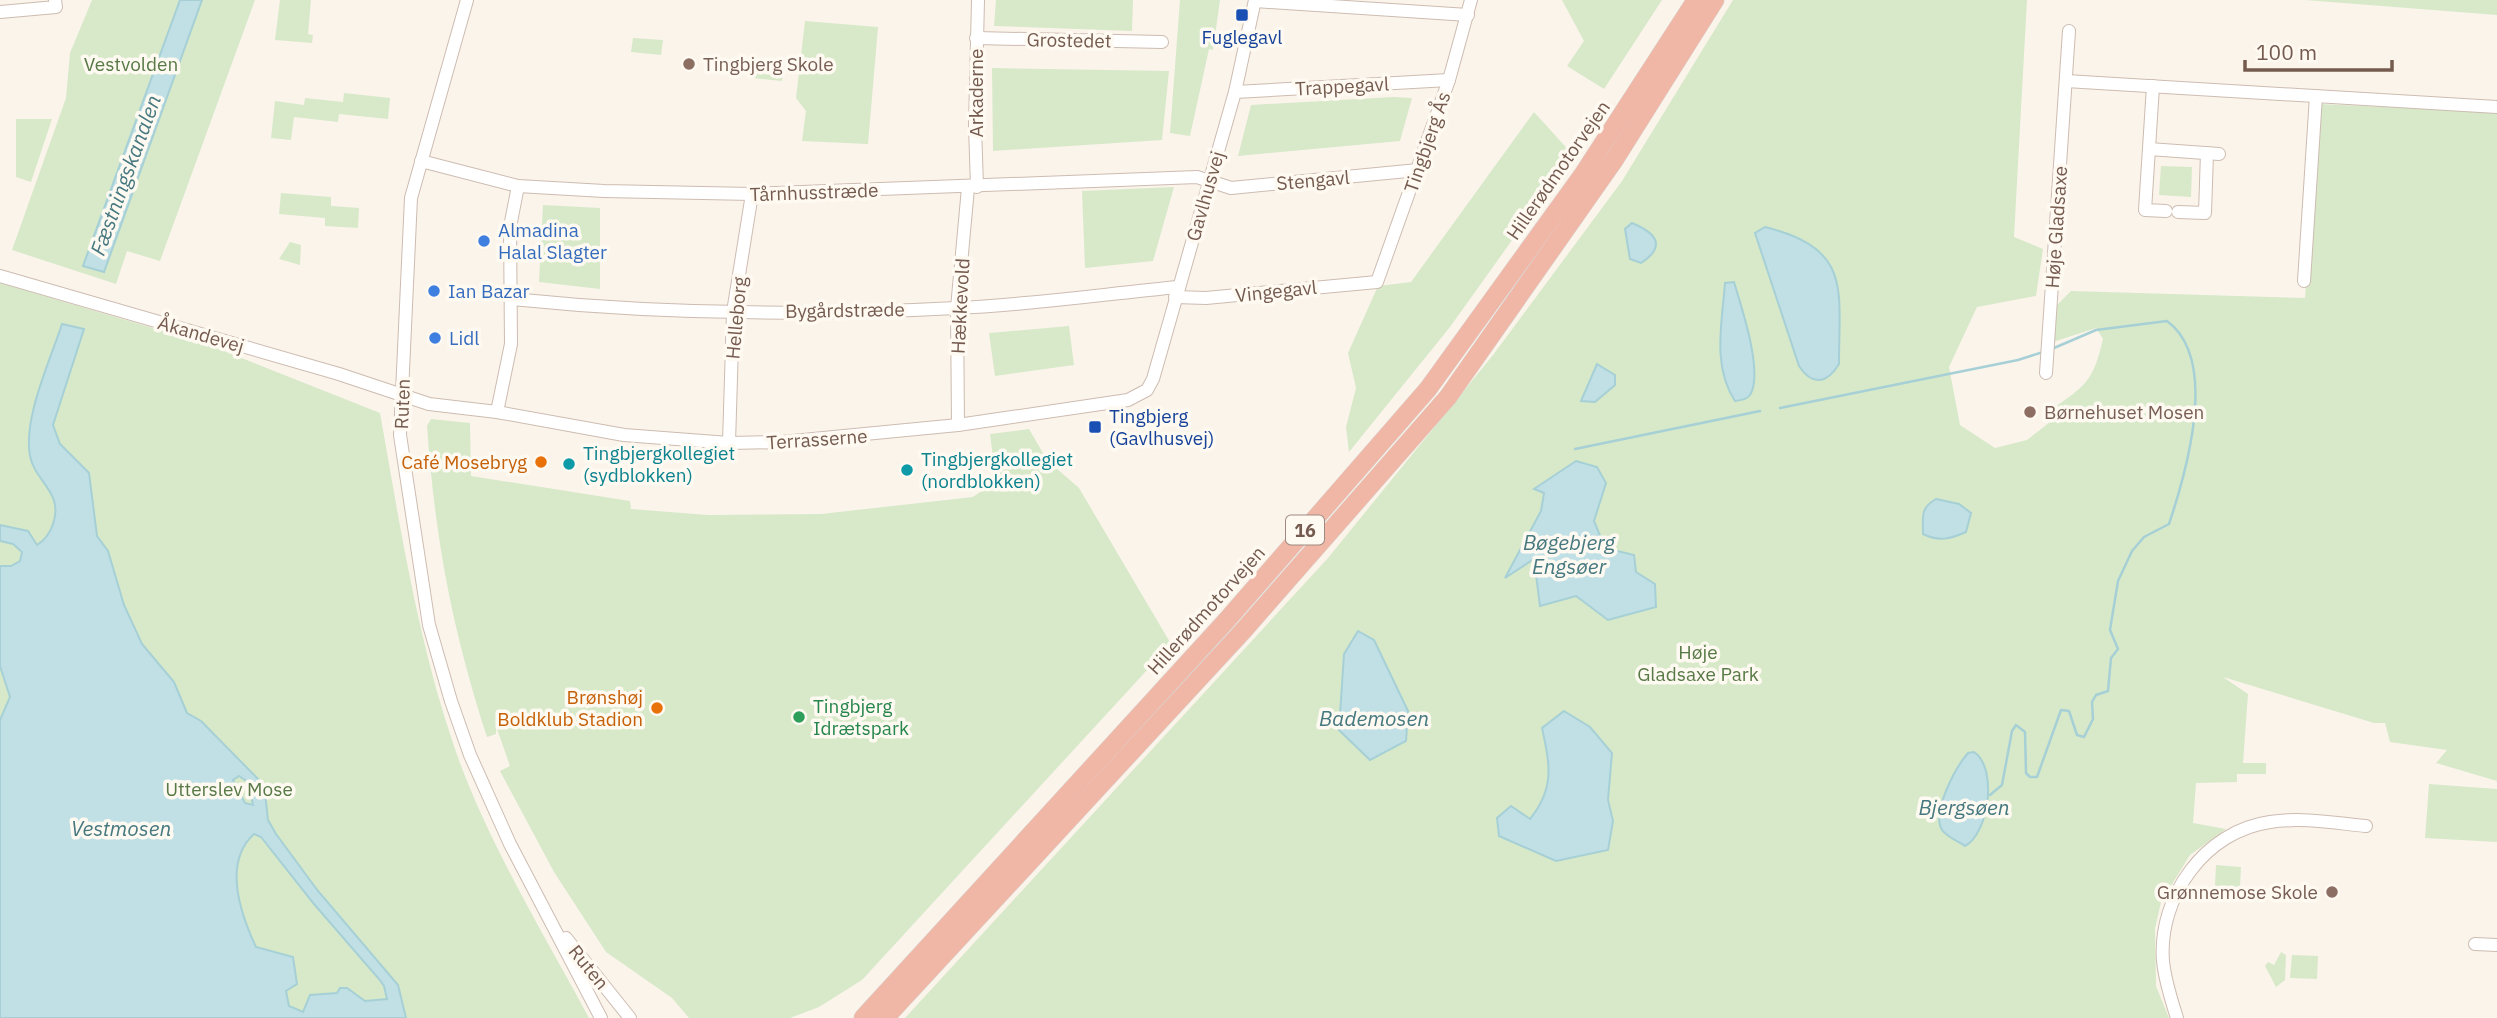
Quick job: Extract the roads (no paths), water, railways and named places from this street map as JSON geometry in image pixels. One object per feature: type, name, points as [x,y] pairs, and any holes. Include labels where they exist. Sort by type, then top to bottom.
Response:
[{"type":"highway","name":"Hillerødmotorvejen","points":[[863,1018],[1216,631],[1428,389],[1584,173],[1696,0]]},
{"type":"highway","name":"Hillerødmotorvejen","points":[[885,1018],[1243,631],[1448,397],[1615,159],[1715,0]]},
{"type":"street","points":[[0,12],[56,7],[55,0]]},
{"type":"street","name":"Ruten","points":[[467,0],[411,198],[408,225],[409,298],[400,435],[429,625],[478,774],[601,1018]]},
{"type":"street","name":"Arkaderne","points":[[973,187],[978,0]]},
{"type":"street","points":[[1255,0],[1468,15]]},
{"type":"street","name":"Gavlhusvej","points":[[1147,390],[1235,92],[1255,0]]},
{"type":"street","name":"Tingbjerg Ås","points":[[1377,282],[1449,80],[1471,0]]},
{"type":"street","name":"Høje Gladsaxe","points":[[2046,373],[2069,31]]},
{"type":"street","name":"Grostedet","points":[[976,38],[1162,42]]},
{"type":"street","name":"Trappegavl","points":[[1235,92],[1449,80]]},
{"type":"street","points":[[2066,81],[2497,107]]},
{"type":"street","points":[[2149,149],[2213,153],[2204,213],[2145,210],[2153,86]]},
{"type":"street","points":[[2304,281],[2316,96]]},
{"type":"street","name":"Tårnhusstræde","points":[[421,161],[518,186],[752,194],[1197,177],[1209,181]]},
{"type":"street","name":"Stengavl","points":[[1209,181],[1231,188],[1418,170]]},
{"type":"street","points":[[497,412],[511,344],[510,227],[518,186]]},
{"type":"street","name":"Hækkevold","points":[[958,425],[957,308],[973,187]]},
{"type":"street","name":"Helleborg","points":[[729,443],[733,312],[752,194]]},
{"type":"street","name":"Åkandevej","points":[[0,276],[322,369],[401,395]]},
{"type":"street","name":"Vingegavl","points":[[1177,292],[1206,298],[1377,282]]},
{"type":"street","name":"Bygårdstræde","points":[[512,299],[621,310],[733,312],[957,308],[1177,292]]},
{"type":"street","name":"Terrasserne","points":[[401,395],[429,404],[497,412],[624,435],[729,443],[858,437],[958,425],[1128,400],[1147,390]]},
{"type":"street","points":[[2177,1018],[2167,987],[2163,960],[2164,935],[2172,900],[2182,881],[2200,859],[2244,829],[2269,822],[2295,820],[2367,826]]},
{"type":"street","name":"Ruten","points":[[548,916],[630,1018]]},
{"type":"street","points":[[2475,944],[2497,945]]},
{"type":"water","name":"Fæstningskanalen","points":[[180,0],[202,0],[104,272],[83,266]]},
{"type":"water","points":[[1632,223],[1647,231],[1655,240],[1654,251],[1641,263],[1630,259],[1625,229]]},
{"type":"water","points":[[1765,227],[1793,236],[1813,247],[1827,260],[1835,275],[1840,314],[1839,364],[1830,376],[1824,379],[1809,377],[1799,366],[1755,233]]},
{"type":"water","points":[[1734,282],[1750,339],[1754,371],[1754,385],[1750,395],[1735,401],[1723,373],[1720,344],[1725,283]]},
{"type":"water","name":"Vestmosen","points":[[62,324],[84,329],[53,425],[60,444],[89,473],[97,536],[108,551],[124,605],[142,644],[174,682],[187,713],[201,721],[259,780],[265,792],[268,820],[276,834],[318,891],[398,985],[406,1018],[0,1018],[0,720],[10,697],[0,666],[0,566],[11,566],[20,561],[22,552],[13,544],[0,541],[0,525],[28,531],[37,545],[47,536],[53,524],[55,504],[33,465],[29,441],[34,407]],"holes":[[[239,776],[248,782],[253,805],[245,803],[233,780]],[[254,834],[261,837],[379,979],[387,999],[365,1001],[347,988],[340,988],[337,993],[310,995],[303,1012],[289,1006],[286,991],[297,984],[293,957],[256,947],[240,905],[237,889],[239,859],[244,846]]]},
{"type":"water","points":[[1597,364],[1615,375],[1615,385],[1595,402],[1581,401]]},
{"type":"water","name":"Bøgebjerg Engsøer","points":[[1576,461],[1597,467],[1606,483],[1594,521],[1605,548],[1634,555],[1636,572],[1655,584],[1656,607],[1608,620],[1576,596],[1540,606],[1534,559],[1505,578],[1541,511],[1544,493],[1534,489]]},
{"type":"water","points":[[1936,499],[1959,504],[1971,513],[1966,532],[1944,539],[1923,534],[1925,510]]},
{"type":"water","name":"Bademosen","points":[[1358,631],[1374,640],[1408,711],[1406,741],[1370,760],[1339,730],[1344,654]]},
{"type":"water","points":[[1564,711],[1590,727],[1612,753],[1608,800],[1613,821],[1608,850],[1556,861],[1499,836],[1497,818],[1511,806],[1530,819],[1538,808],[1544,797],[1548,776],[1542,728]]},
{"type":"water","name":"Bjergsøen","points":[[1974,752],[1986,772],[1988,800],[1980,828],[1965,846],[1942,830],[1939,822],[1942,801],[1957,768],[1968,753]]},
{"type":"waterway","points":[[1990,795],[2002,785],[2012,731],[2016,725],[2025,732],[2026,773],[2030,777],[2037,777],[2061,710],[2069,711],[2077,735],[2084,737],[2093,719],[2092,702],[2096,695],[2108,691],[2111,658],[2118,649],[2110,630],[2118,581],[2132,551],[2144,537],[2169,524],[2190,448],[2195,389],[2192,362],[2183,339],[2167,321],[2096,330],[2054,348]]},
{"type":"waterway","points":[[1780,408],[2018,360],[2043,352]]},
{"type":"waterway","points":[[1575,449],[1760,411]]},
{"type":"place","name":"Fuglegavl","points":[[1242,15]]},
{"type":"place","name":"Tingbjerg Skole","points":[[689,64]]},
{"type":"place","name":"Almadina Halal Slagter","points":[[484,241]]},
{"type":"place","name":"Ian Bazar","points":[[434,291]]},
{"type":"place","name":"Lidl","points":[[435,338]]},
{"type":"place","name":"Børnehuset Mosen","points":[[2030,412]]},
{"type":"place","name":"Tingbjerg (Gavlhusvej)","points":[[1095,427]]},
{"type":"place","name":"Café Mosebryg","points":[[541,462]]},
{"type":"place","name":"Tingbjergkollegiet (sydblokken)","points":[[569,464]]},
{"type":"place","name":"Tingbjergkollegiet (nordblokken)","points":[[907,470]]},
{"type":"place","name":"Brønshøj Boldklub Stadion","points":[[657,708]]},
{"type":"place","name":"Tingbjerg Idrætspark","points":[[799,717]]},
{"type":"place","name":"Grønnemose Skole","points":[[2332,892]]},
{"type":"park label","name":"Vestvolden","points":[[131,64]]},
{"type":"park label","name":"Høje Gladsaxe Park","points":[[1698,663]]},
{"type":"park label","name":"Utterslev Mose","points":[[229,789]]}]
